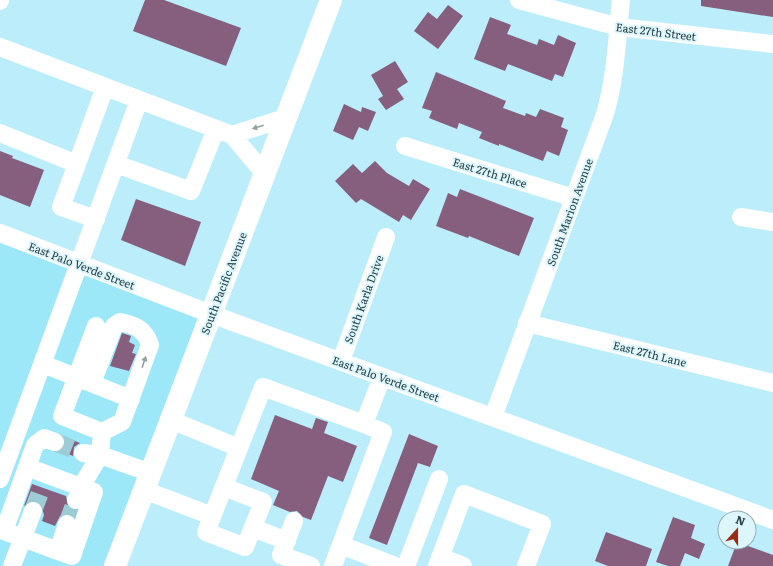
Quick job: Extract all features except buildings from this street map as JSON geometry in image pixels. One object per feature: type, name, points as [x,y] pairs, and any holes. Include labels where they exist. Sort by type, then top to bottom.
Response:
[{"type":"main road","name":"South Pacific Avenue","points":[[115,566],[331,0]]},
{"type":"street","name":"East 27th Street","points":[[519,0],[619,27],[773,44]]},
{"type":"street","name":"South Marion Avenue","points":[[493,418],[611,94],[621,0]]},
{"type":"street","points":[[0,47],[224,132],[264,173]]},
{"type":"street","points":[[96,219],[61,206],[105,87]]},
{"type":"street","points":[[0,479],[139,100]]},
{"type":"street","points":[[116,164],[191,191],[224,132],[285,118]]},
{"type":"street","points":[[0,133],[77,164]]},
{"type":"street","name":"East 27th Place","points":[[405,146],[574,198]]},
{"type":"street","points":[[741,217],[773,222]]},
{"type":"street","name":"East Palo Verde Street","points":[[0,233],[211,314],[773,520]]},
{"type":"street","name":"South Karla Drive","points":[[341,361],[386,237]]},
{"type":"street","points":[[78,494],[92,454],[102,432],[122,422],[150,345],[147,336],[142,329],[120,322],[114,326],[62,416],[102,432]]},
{"type":"street","name":"East 27th Lane","points":[[527,323],[773,383]]},
{"type":"street","points":[[84,380],[96,326]]},
{"type":"street","points":[[43,364],[131,399]]},
{"type":"street","points":[[364,424],[382,377]]},
{"type":"street","points":[[224,487],[263,502],[245,547],[206,532],[263,388],[383,432],[333,566]]},
{"type":"street","points":[[171,420],[239,448]]},
{"type":"street","points":[[28,467],[44,481],[78,494],[94,492],[72,556],[2,531],[28,467],[35,444],[44,438],[55,442]]},
{"type":"street","points":[[92,454],[212,516]]},
{"type":"street","points":[[406,566],[439,479]]},
{"type":"street","points":[[463,566],[438,562],[464,494],[542,524],[526,566]]},
{"type":"street","points":[[12,566],[33,511]]},
{"type":"street","points":[[294,522],[281,555],[310,566]]},
{"type":"street","points":[[58,551],[67,524]]},
{"type":"street","points":[[253,528],[287,541]]},
{"type":"street","points":[[341,545],[395,566]]},
{"type":"shaded area","points":[[0,234],[211,314],[115,566],[0,566]]},
{"type":"tunnel","points":[[55,442],[83,453]]},
{"type":"tunnel","points":[[33,511],[42,487]]},
{"type":"tunnel","points":[[67,524],[76,500]]}]
